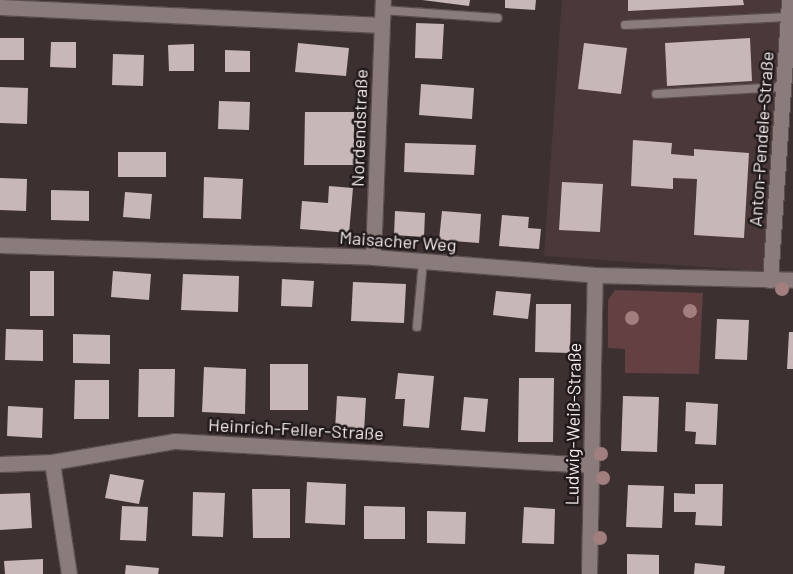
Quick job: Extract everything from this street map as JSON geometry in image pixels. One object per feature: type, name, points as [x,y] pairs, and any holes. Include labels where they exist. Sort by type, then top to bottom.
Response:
[{"type":"street","name":"Anton-Pendele-Straße","points":[[770,280],[788,0]]},
{"type":"street","name":"Nordendstraße","points":[[373,257],[382,5]]},
{"type":"street","points":[[0,7],[382,25]]},
{"type":"street","name":"Maisacher Weg","points":[[0,245],[373,257],[595,275],[793,280]]},
{"type":"street","name":"Ludwig-Weiß-Straße","points":[[589,574],[595,275]]},
{"type":"street","name":"Heinrich-Feller-Straße","points":[[0,464],[52,462],[175,441],[591,465]]},
{"type":"street","points":[[52,462],[69,574]]},
{"type":"lane","points":[[382,5],[498,18]]},
{"type":"lane","points":[[625,25],[787,18]]},
{"type":"lane","points":[[656,94],[783,87]]},
{"type":"lane","points":[[417,327],[423,261]]},
{"type":"shaded area","points":[[562,0],[781,0],[763,271],[544,256]]},
{"type":"shaded area","points":[[615,290],[703,293],[699,374],[625,373],[625,349],[608,348],[608,300]]},
{"type":"building","points":[[422,0],[470,0],[469,6]]},
{"type":"building","points":[[505,0],[536,0],[535,10],[505,8]]},
{"type":"building","points":[[628,0],[743,0],[744,5],[628,11]]},
{"type":"building","points":[[416,23],[444,24],[442,59],[415,58]]},
{"type":"building","points":[[0,38],[24,38],[24,60],[0,60]]},
{"type":"building","points":[[750,38],[752,81],[667,86],[665,43]]},
{"type":"building","points":[[51,42],[76,42],[76,68],[50,67]]},
{"type":"building","points":[[298,43],[349,48],[346,76],[295,72]]},
{"type":"building","points":[[584,43],[627,48],[621,94],[578,89]]},
{"type":"building","points":[[194,44],[194,71],[169,71],[168,45]]},
{"type":"building","points":[[225,50],[250,51],[250,72],[225,72]]},
{"type":"building","points":[[113,54],[144,55],[143,86],[112,85]]},
{"type":"building","points":[[421,84],[474,88],[472,119],[419,115]]},
{"type":"building","points":[[0,87],[28,88],[27,124],[0,123]]},
{"type":"building","points":[[219,101],[250,102],[249,130],[218,129]]},
{"type":"building","points":[[305,112],[354,112],[354,165],[304,165]]},
{"type":"building","points":[[633,140],[672,143],[671,154],[694,156],[694,149],[749,153],[744,238],[694,235],[697,179],[673,178],[673,189],[631,186]]},
{"type":"building","points":[[405,143],[476,145],[474,175],[404,172]]},
{"type":"building","points":[[118,152],[166,152],[166,177],[118,177]]},
{"type":"building","points":[[204,177],[243,179],[241,219],[203,218]]},
{"type":"building","points":[[0,178],[27,179],[26,211],[0,210]]},
{"type":"building","points":[[562,182],[603,184],[600,232],[559,230]]},
{"type":"building","points":[[329,186],[353,188],[349,233],[300,229],[302,201],[328,203]]},
{"type":"building","points":[[51,190],[89,191],[89,221],[51,220]]},
{"type":"building","points":[[125,192],[152,194],[150,219],[123,217]]},
{"type":"building","points":[[395,211],[425,213],[424,237],[394,235]]},
{"type":"building","points":[[442,211],[481,214],[479,243],[439,240]]},
{"type":"building","points":[[502,215],[529,217],[528,228],[541,229],[539,249],[499,246]]},
{"type":"building","points":[[30,271],[54,271],[54,316],[30,316]]},
{"type":"building","points":[[113,271],[151,274],[149,300],[111,297]]},
{"type":"building","points":[[183,274],[239,276],[238,312],[181,310]]},
{"type":"building","points":[[282,279],[314,281],[312,307],[281,306]]},
{"type":"building","points":[[353,282],[406,284],[404,323],[351,321]]},
{"type":"building","points":[[496,291],[531,294],[528,319],[493,315]]},
{"type":"building","points":[[536,304],[571,304],[570,353],[535,352]]},
{"type":"building","points":[[717,319],[749,320],[747,360],[715,359]]},
{"type":"building","points":[[6,329],[43,330],[43,361],[5,360]]},
{"type":"building","points":[[789,332],[793,332],[793,369],[787,369]]},
{"type":"building","points":[[73,334],[110,335],[110,364],[73,363]]},
{"type":"building","points":[[270,364],[308,364],[308,410],[270,410]]},
{"type":"building","points":[[204,367],[246,369],[245,414],[202,412]]},
{"type":"building","points":[[139,369],[175,369],[174,417],[138,417]]},
{"type":"building","points":[[398,373],[434,376],[429,428],[403,426],[405,399],[395,399]]},
{"type":"building","points":[[519,378],[554,378],[553,442],[518,442]]},
{"type":"building","points":[[75,380],[109,380],[109,419],[74,419]]},
{"type":"building","points":[[337,396],[366,398],[364,431],[335,430]]},
{"type":"building","points":[[623,396],[659,397],[657,452],[621,451]]},
{"type":"building","points":[[464,397],[488,399],[485,432],[461,430]]},
{"type":"building","points":[[686,402],[718,404],[716,445],[695,444],[696,432],[685,431]]},
{"type":"building","points":[[8,406],[43,408],[42,438],[7,436]]},
{"type":"building","points":[[110,474],[144,480],[139,504],[105,498]]},
{"type":"building","points":[[307,482],[346,484],[345,525],[305,523]]},
{"type":"building","points":[[695,484],[723,484],[722,526],[695,525],[696,512],[674,512],[674,493],[695,494]]},
{"type":"building","points":[[628,485],[664,486],[662,528],[626,527]]},
{"type":"building","points":[[252,489],[290,489],[290,538],[253,538]]},
{"type":"building","points":[[193,492],[225,493],[223,537],[192,536]]},
{"type":"building","points":[[30,493],[32,528],[0,530],[0,494]]},
{"type":"building","points":[[122,506],[148,507],[146,541],[120,540]]},
{"type":"building","points":[[364,506],[405,507],[405,539],[364,539]]},
{"type":"building","points":[[524,507],[555,509],[554,544],[522,543]]},
{"type":"building","points":[[427,511],[466,512],[465,544],[427,543]]},
{"type":"building","points":[[627,554],[659,555],[659,574],[627,574]]},
{"type":"building","points":[[43,559],[43,574],[5,574],[4,561]]},
{"type":"building","points":[[695,563],[725,566],[724,574],[694,574]]},
{"type":"building","points":[[126,565],[159,568],[158,574],[125,574]]}]
